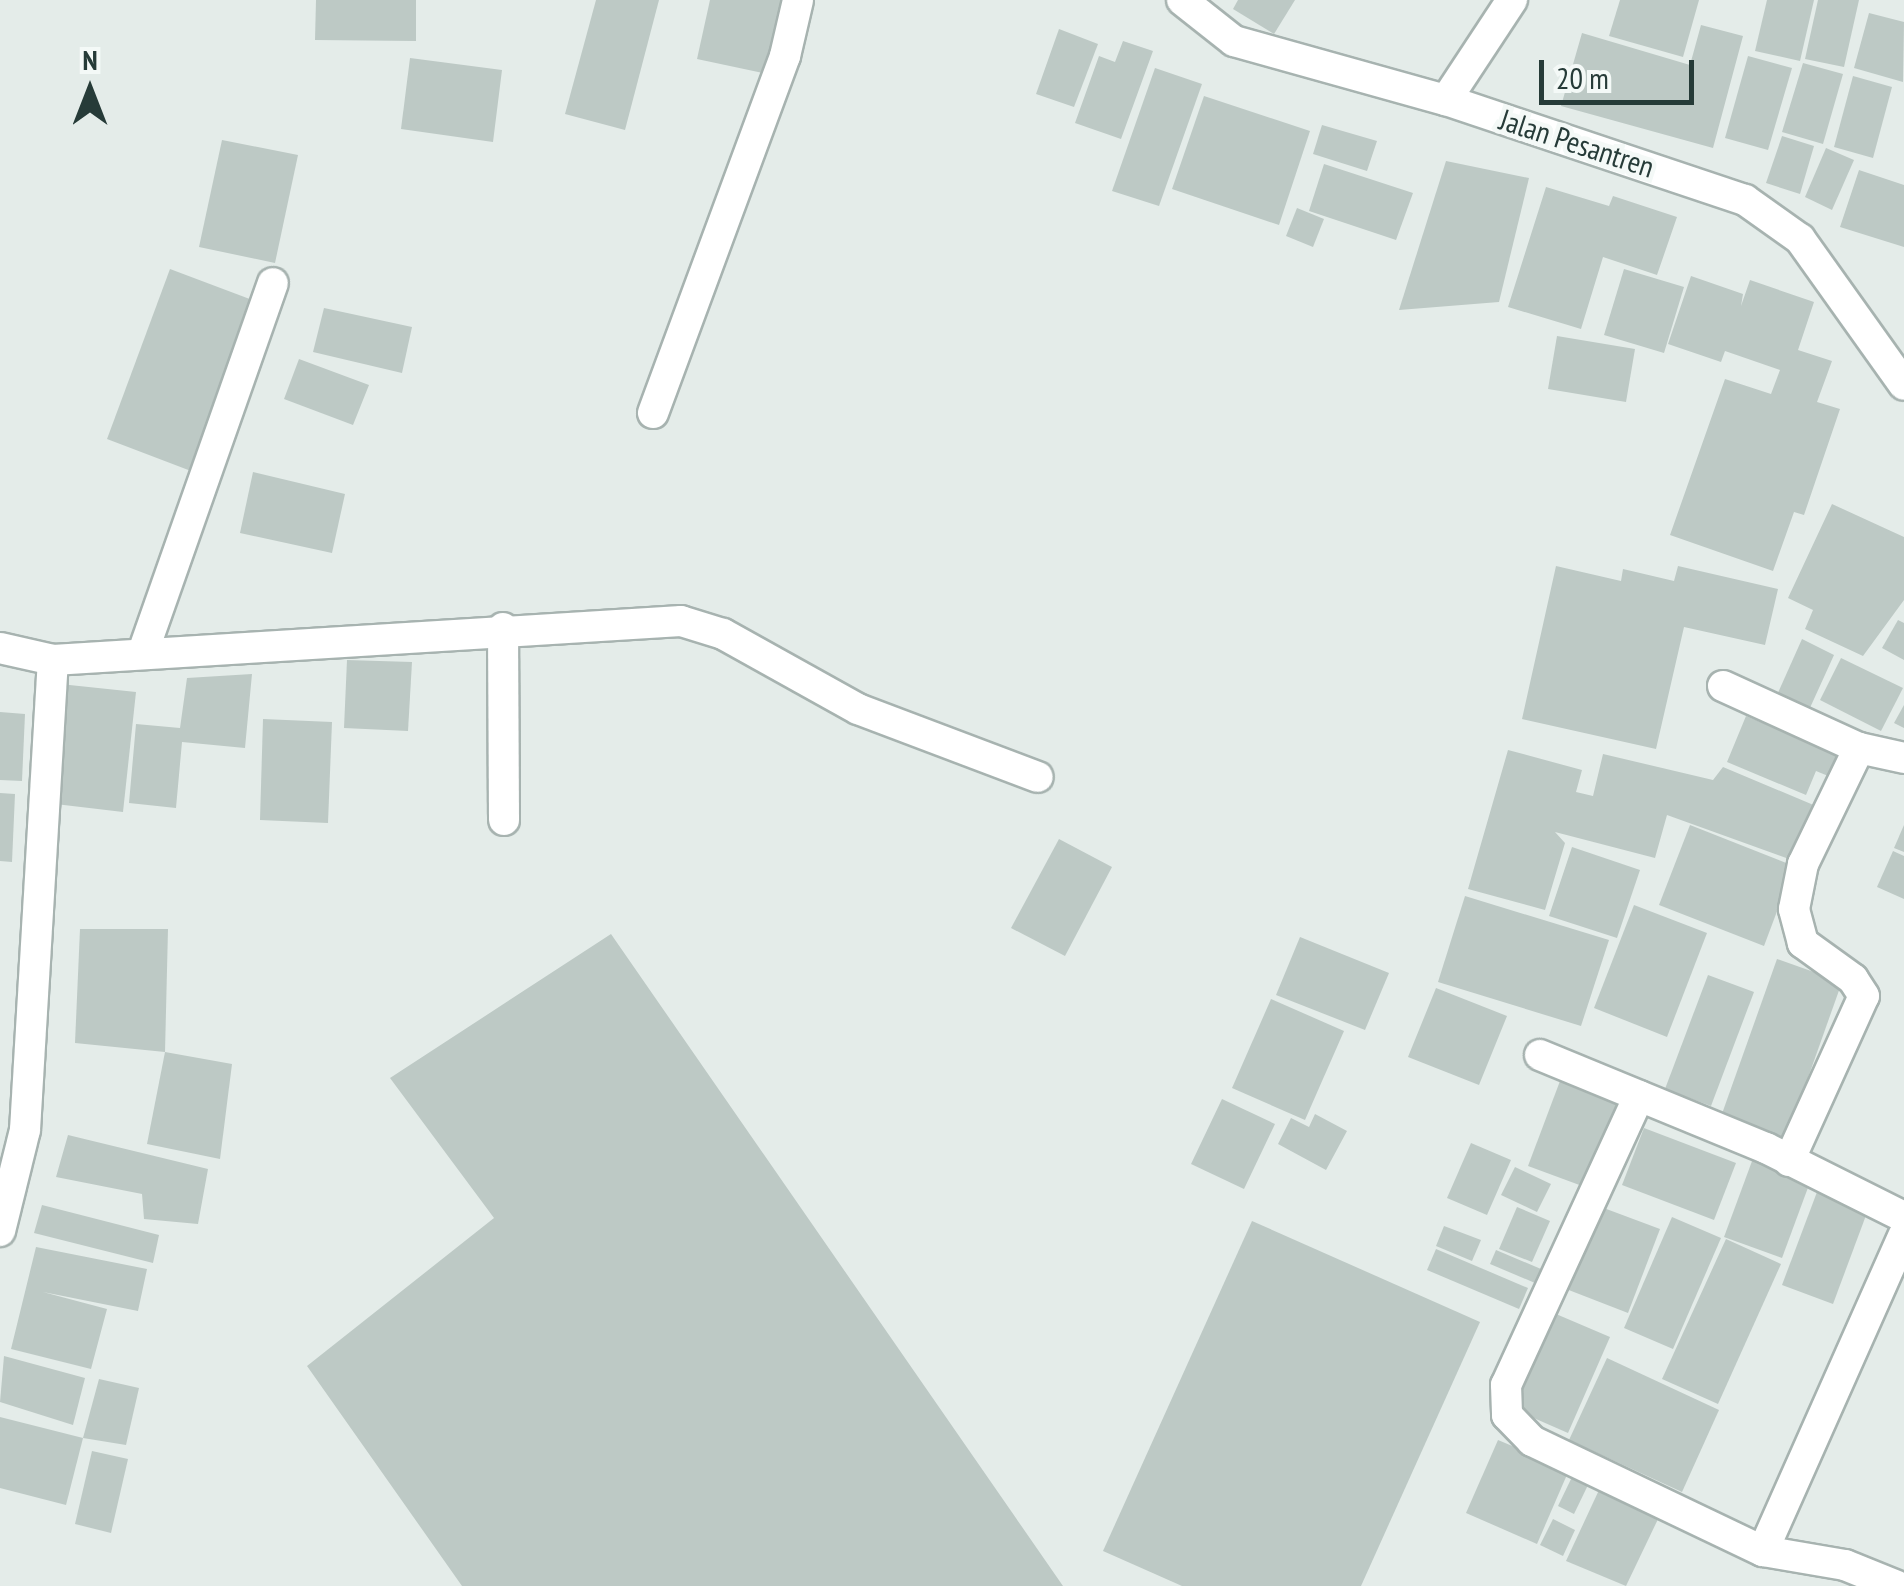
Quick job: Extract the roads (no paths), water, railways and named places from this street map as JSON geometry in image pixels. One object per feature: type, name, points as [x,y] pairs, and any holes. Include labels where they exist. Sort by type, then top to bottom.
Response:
[{"type":"street","points":[[653,413],[785,56],[798,0]]},
{"type":"street","name":"Jalan Pesantren","points":[[1182,0],[1234,41],[1446,100],[1729,193],[1782,222],[1828,274],[1904,385]]},
{"type":"street","points":[[1446,100],[1512,0]]},
{"type":"street","points":[[143,652],[273,283]]},
{"type":"street","points":[[0,648],[53,660],[503,628],[702,626],[858,709],[1038,778]]},
{"type":"street","points":[[503,628],[504,820]]},
{"type":"street","points":[[0,1231],[25,1130],[53,660]]},
{"type":"street","points":[[1723,686],[1859,748],[1904,758]]},
{"type":"street","points":[[1789,1161],[1864,996],[1853,980],[1803,943],[1794,909],[1803,864],[1859,748]]},
{"type":"street","points":[[1540,1055],[1789,1161],[1904,1218]]},
{"type":"street","points":[[1639,1096],[1506,1385],[1507,1415],[1532,1442],[1763,1552],[1845,1565],[1897,1586]]},
{"type":"street","points":[[1763,1552],[1904,1235]]}]
